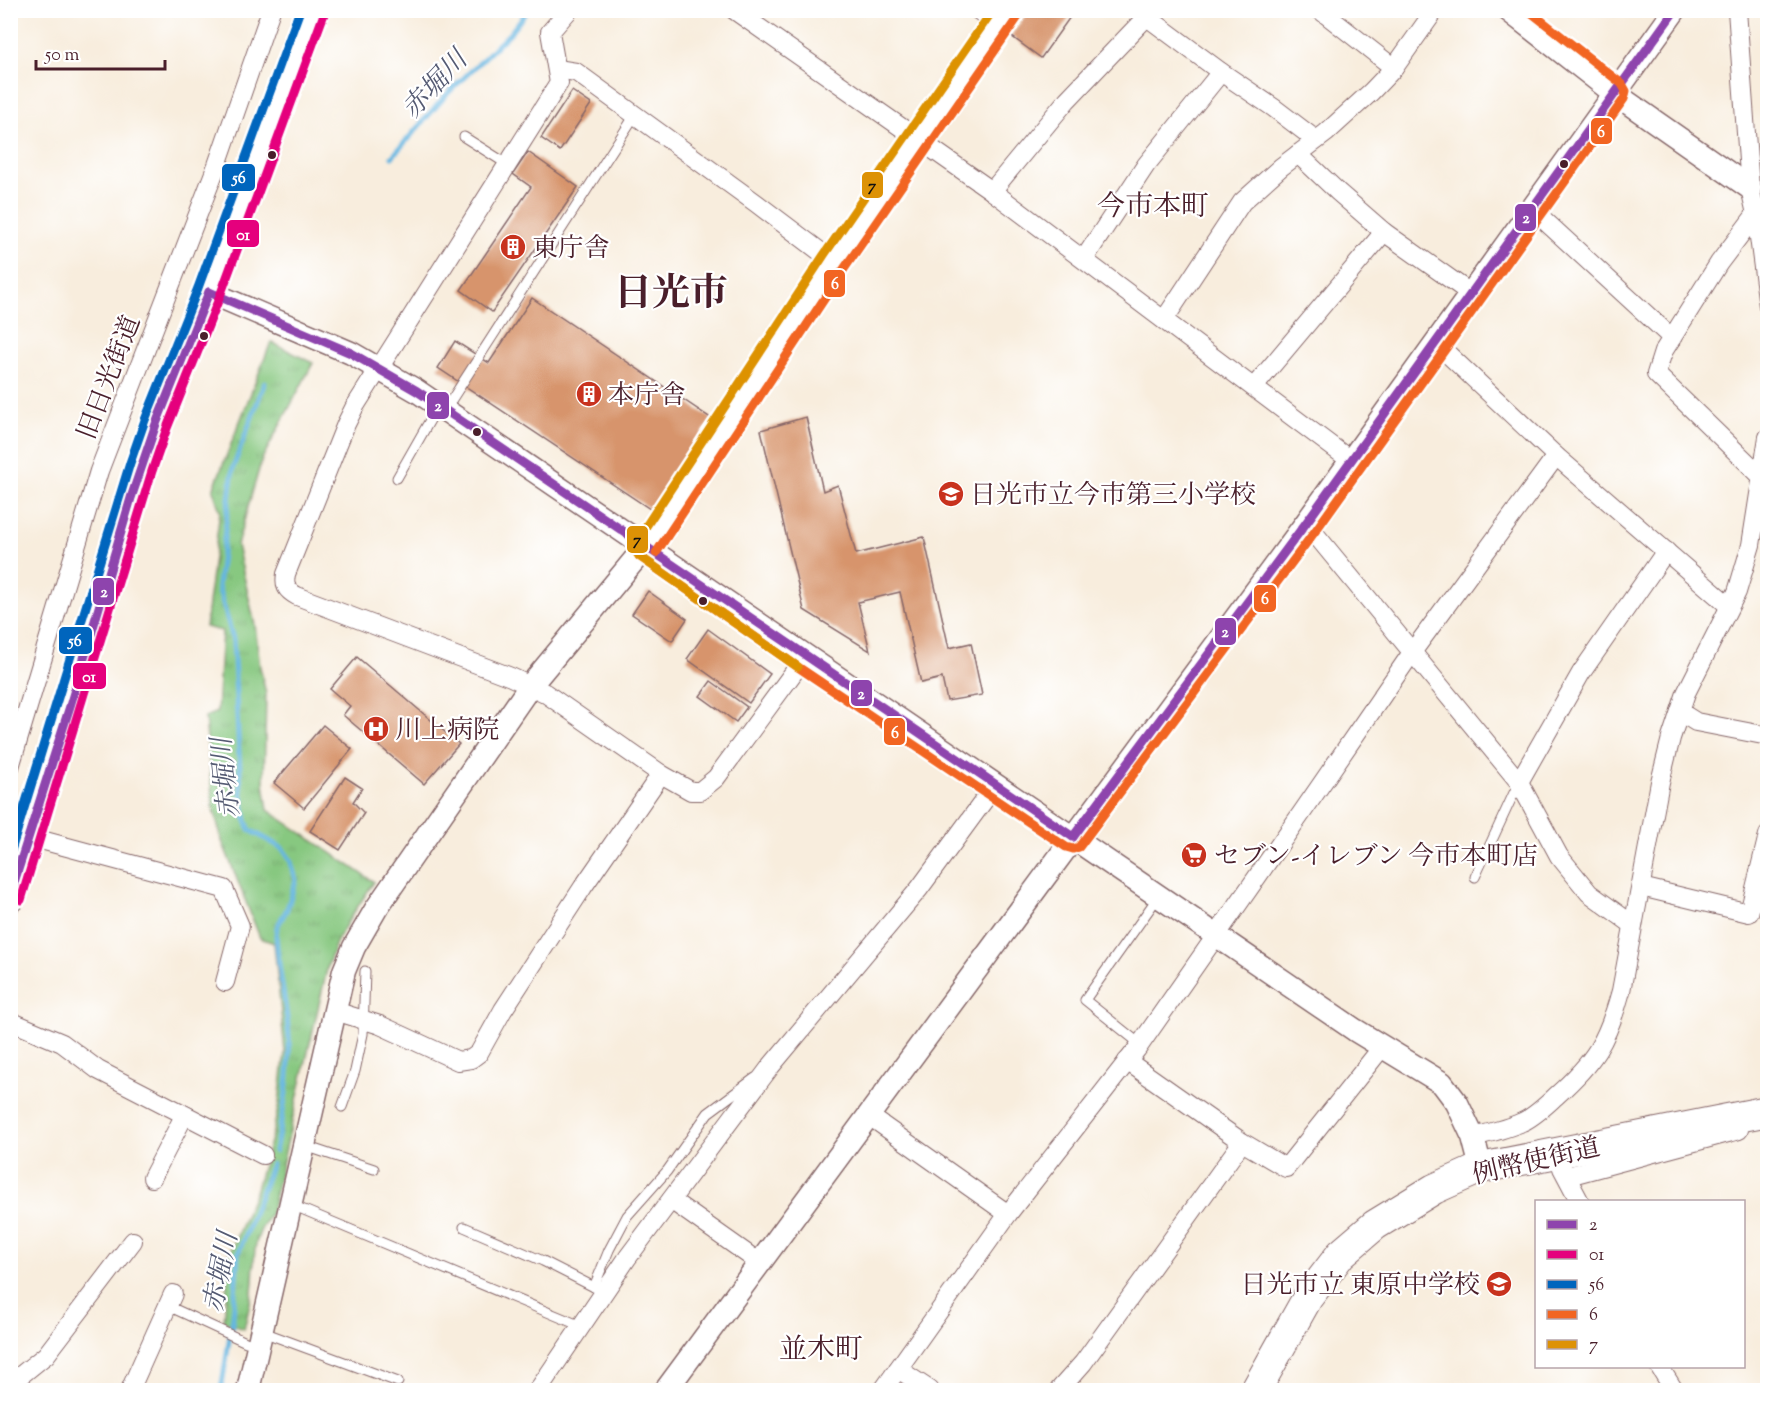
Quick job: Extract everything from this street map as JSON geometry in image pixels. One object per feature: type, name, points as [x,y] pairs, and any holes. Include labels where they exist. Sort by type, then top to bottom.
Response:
[{"type":"highway","points":[[10,897],[131,498],[156,424],[209,292],[313,10]]},
{"type":"highway","name":"例幣使街道","points":[[1256,1390],[1308,1297],[1341,1254],[1375,1225],[1434,1189],[1481,1168],[1560,1165],[1767,1111]]},
{"type":"street","name":"旧日光街道","points":[[10,767],[99,471],[217,165],[271,10]]},
{"type":"street","points":[[569,10],[550,32],[559,82],[346,424],[284,584],[287,590],[297,596],[511,677],[545,693],[661,774],[691,791],[700,791],[716,778],[806,657]]},
{"type":"street","points":[[734,10],[1084,259],[1350,460]]},
{"type":"street","points":[[248,1390],[344,971],[354,947],[366,925],[530,686],[646,546],[834,262],[1003,18],[978,10]]},
{"type":"street","points":[[1320,10],[1394,68]]},
{"type":"street","points":[[1164,320],[1242,202],[1281,166],[1299,154],[1371,92],[1394,68],[1435,10]]},
{"type":"street","points":[[666,1390],[1306,523],[1675,10]]},
{"type":"street","points":[[1737,10],[1750,188],[1756,214],[1767,306]]},
{"type":"street","points":[[1512,12],[1614,93],[1750,188]]},
{"type":"street","points":[[992,192],[1068,100],[1150,14],[1221,72],[1316,140]]},
{"type":"street","points":[[557,69],[576,72],[834,262]]},
{"type":"street","points":[[1084,259],[1146,165],[1221,72]]},
{"type":"street","points":[[1299,154],[1384,232],[1470,293]]},
{"type":"street","points":[[1532,209],[1672,338]]},
{"type":"street","points":[[1756,214],[1719,263],[1663,352],[1656,374],[1762,477]]},
{"type":"street","points":[[1254,387],[1384,232]]},
{"type":"street","points":[[209,292],[304,332],[379,368],[442,408],[1355,1030],[1442,1083],[1457,1103],[1473,1137],[1481,1168]]},
{"type":"street","points":[[1435,342],[1556,456],[1729,606]]},
{"type":"street","points":[[1473,1137],[1524,1122],[1578,1076],[1602,1046],[1612,1024],[1621,992],[1660,782],[1671,738],[1686,693],[1737,592],[1751,545],[1767,437]]},
{"type":"street","points":[[883,1390],[1008,1214],[1140,1044],[1413,651],[1556,456]]},
{"type":"street","points":[[1306,523],[1519,782],[1558,856],[1589,892],[1634,925]]},
{"type":"street","points":[[1519,782],[1581,673],[1666,551]]},
{"type":"street","points":[[1680,712],[1696,722],[1767,736]]},
{"type":"street","points":[[335,1011],[365,1020],[458,1061],[471,1059],[479,1053],[503,1010],[661,774]]},
{"type":"street","points":[[538,1390],[581,1326],[599,1290],[628,1257],[771,1066],[919,889],[996,784]]},
{"type":"street","points":[[1641,887],[1749,913],[1767,835]]},
{"type":"street","points":[[30,837],[224,889],[240,926],[225,982]]},
{"type":"street","points":[[10,1021],[62,1043],[98,1071],[262,1155]]},
{"type":"street","points":[[1127,1061],[1242,1142],[1286,1168],[1383,1046]]},
{"type":"street","points":[[868,1115],[1008,1214]]},
{"type":"street","points":[[152,1178],[184,1116]]},
{"type":"street","points":[[1579,1200],[1560,1165],[1767,1125]]},
{"type":"street","points":[[1059,1390],[1083,1363],[1242,1142]]},
{"type":"street","points":[[671,1200],[760,1263]]},
{"type":"street","points":[[10,1384],[46,1354],[133,1241]]},
{"type":"street","points":[[130,1390],[171,1300]]},
{"type":"street","points":[[1660,1368],[1674,1390]]},
{"type":"street","points":[[898,1369],[930,1390]]},
{"type":"lane","points":[[397,478],[635,115]]},
{"type":"lane","points":[[464,137],[507,164]]},
{"type":"lane","points":[[1475,877],[1519,782]]},
{"type":"lane","points":[[1140,1044],[1084,1000],[1159,895]]},
{"type":"lane","points":[[342,1107],[355,1071],[365,1020],[365,971]]},
{"type":"lane","points":[[464,1227],[543,1261],[599,1290],[609,1250],[627,1216],[667,1171],[708,1113],[771,1066]]},
{"type":"lane","points":[[305,1146],[374,1169]]},
{"type":"lane","points":[[292,1205],[581,1326]]},
{"type":"lane","points":[[171,1300],[246,1342],[260,1338],[398,1382]]},
{"type":"green space","points":[[271,342],[313,363],[262,459],[237,545],[255,625],[266,694],[264,783],[268,810],[374,882],[347,923],[328,965],[271,1213],[256,1242],[252,1292],[244,1329],[224,1322],[229,1255],[255,1192],[274,1128],[285,1052],[274,943],[260,938],[222,841],[213,807],[205,717],[217,712],[222,631],[205,627],[220,511],[213,490]]},
{"type":"building","points":[[1029,10],[1075,10],[1041,58],[1011,36]]},
{"type":"building","points":[[572,91],[591,104],[560,151],[541,138]]},
{"type":"building","name":"東庁舎","points":[[528,152],[578,187],[492,312],[461,290],[531,187],[513,174]]},
{"type":"building","name":"本庁舎","points":[[532,298],[712,419],[666,488],[671,491],[656,513],[438,368],[455,341],[489,363]]},
{"type":"building","points":[[806,417],[823,491],[838,485],[856,554],[924,537],[949,648],[971,643],[982,695],[947,701],[942,678],[921,683],[900,592],[858,602],[870,651],[804,610],[761,430]]},
{"type":"building","points":[[648,591],[687,619],[672,641],[632,614]]},
{"type":"building","points":[[708,629],[770,674],[749,703],[687,659]]},
{"type":"building","points":[[357,657],[459,744],[424,784],[343,715],[350,706],[330,689]]},
{"type":"building","points":[[711,681],[747,707],[736,722],[700,696]]},
{"type":"building","points":[[323,725],[352,749],[304,808],[274,783]]},
{"type":"building","points":[[345,777],[362,788],[353,802],[364,813],[340,850],[310,831]]},
{"type":"building","points":[[32,1384],[49,1390],[30,1390]]},
{"type":"waterway","name":"赤堀川","points":[[392,157],[446,95],[510,33],[528,10]]},
{"type":"waterway","name":"赤堀川","points":[[265,382],[233,468],[218,586],[233,639],[241,791],[246,821],[250,830],[282,848],[290,859],[296,880],[276,935],[288,1023],[289,1065],[275,1151]]},
{"type":"waterway","name":"赤堀川","points":[[221,1390],[233,1317],[238,1254],[272,1164]]},
{"type":"transit line","name":"56","points":[[10,854],[130,463],[198,288],[300,10]]},
{"type":"transit line","name":"7","points":[[798,667],[639,556],[634,549],[635,543],[824,255],[993,10]]},
{"type":"transit line","name":"6","points":[[639,556],[798,667],[1066,847],[1073,849],[1079,847],[1316,530],[1624,99],[1626,91],[1622,84],[1528,10]]},
{"type":"transit line","name":"2","points":[[1073,837],[1306,523],[1675,10]]},
{"type":"transit line","name":"01","points":[[21,900],[152,471],[220,296],[324,14]]},
{"type":"transit line","name":"6","points":[[656,553],[844,269],[1018,17]]},
{"type":"transit line","name":"2","points":[[209,292],[351,353],[417,391],[1073,837]]},
{"type":"transit line","name":"2","points":[[10,895],[70,706],[131,498],[156,424],[209,292]]},
{"type":"place","name":"東庁舎","points":[[513,247]]},
{"type":"place","name":"本庁舎","points":[[589,394]]},
{"type":"place","name":"日光市立今市第三小学校","points":[[951,494]]},
{"type":"place","name":"川上病院","points":[[376,729]]},
{"type":"place","name":"セブン-イレブン 今市本町店","points":[[1194,855]]},
{"type":"place","name":"日光市立 東原中学校","points":[[1499,1284]]},
{"type":"district","name":"今市本町","points":[[1153,205]]},
{"type":"district","name":"日光市","points":[[671,292]]},
{"type":"district","name":"並木町","points":[[821,1348]]}]
